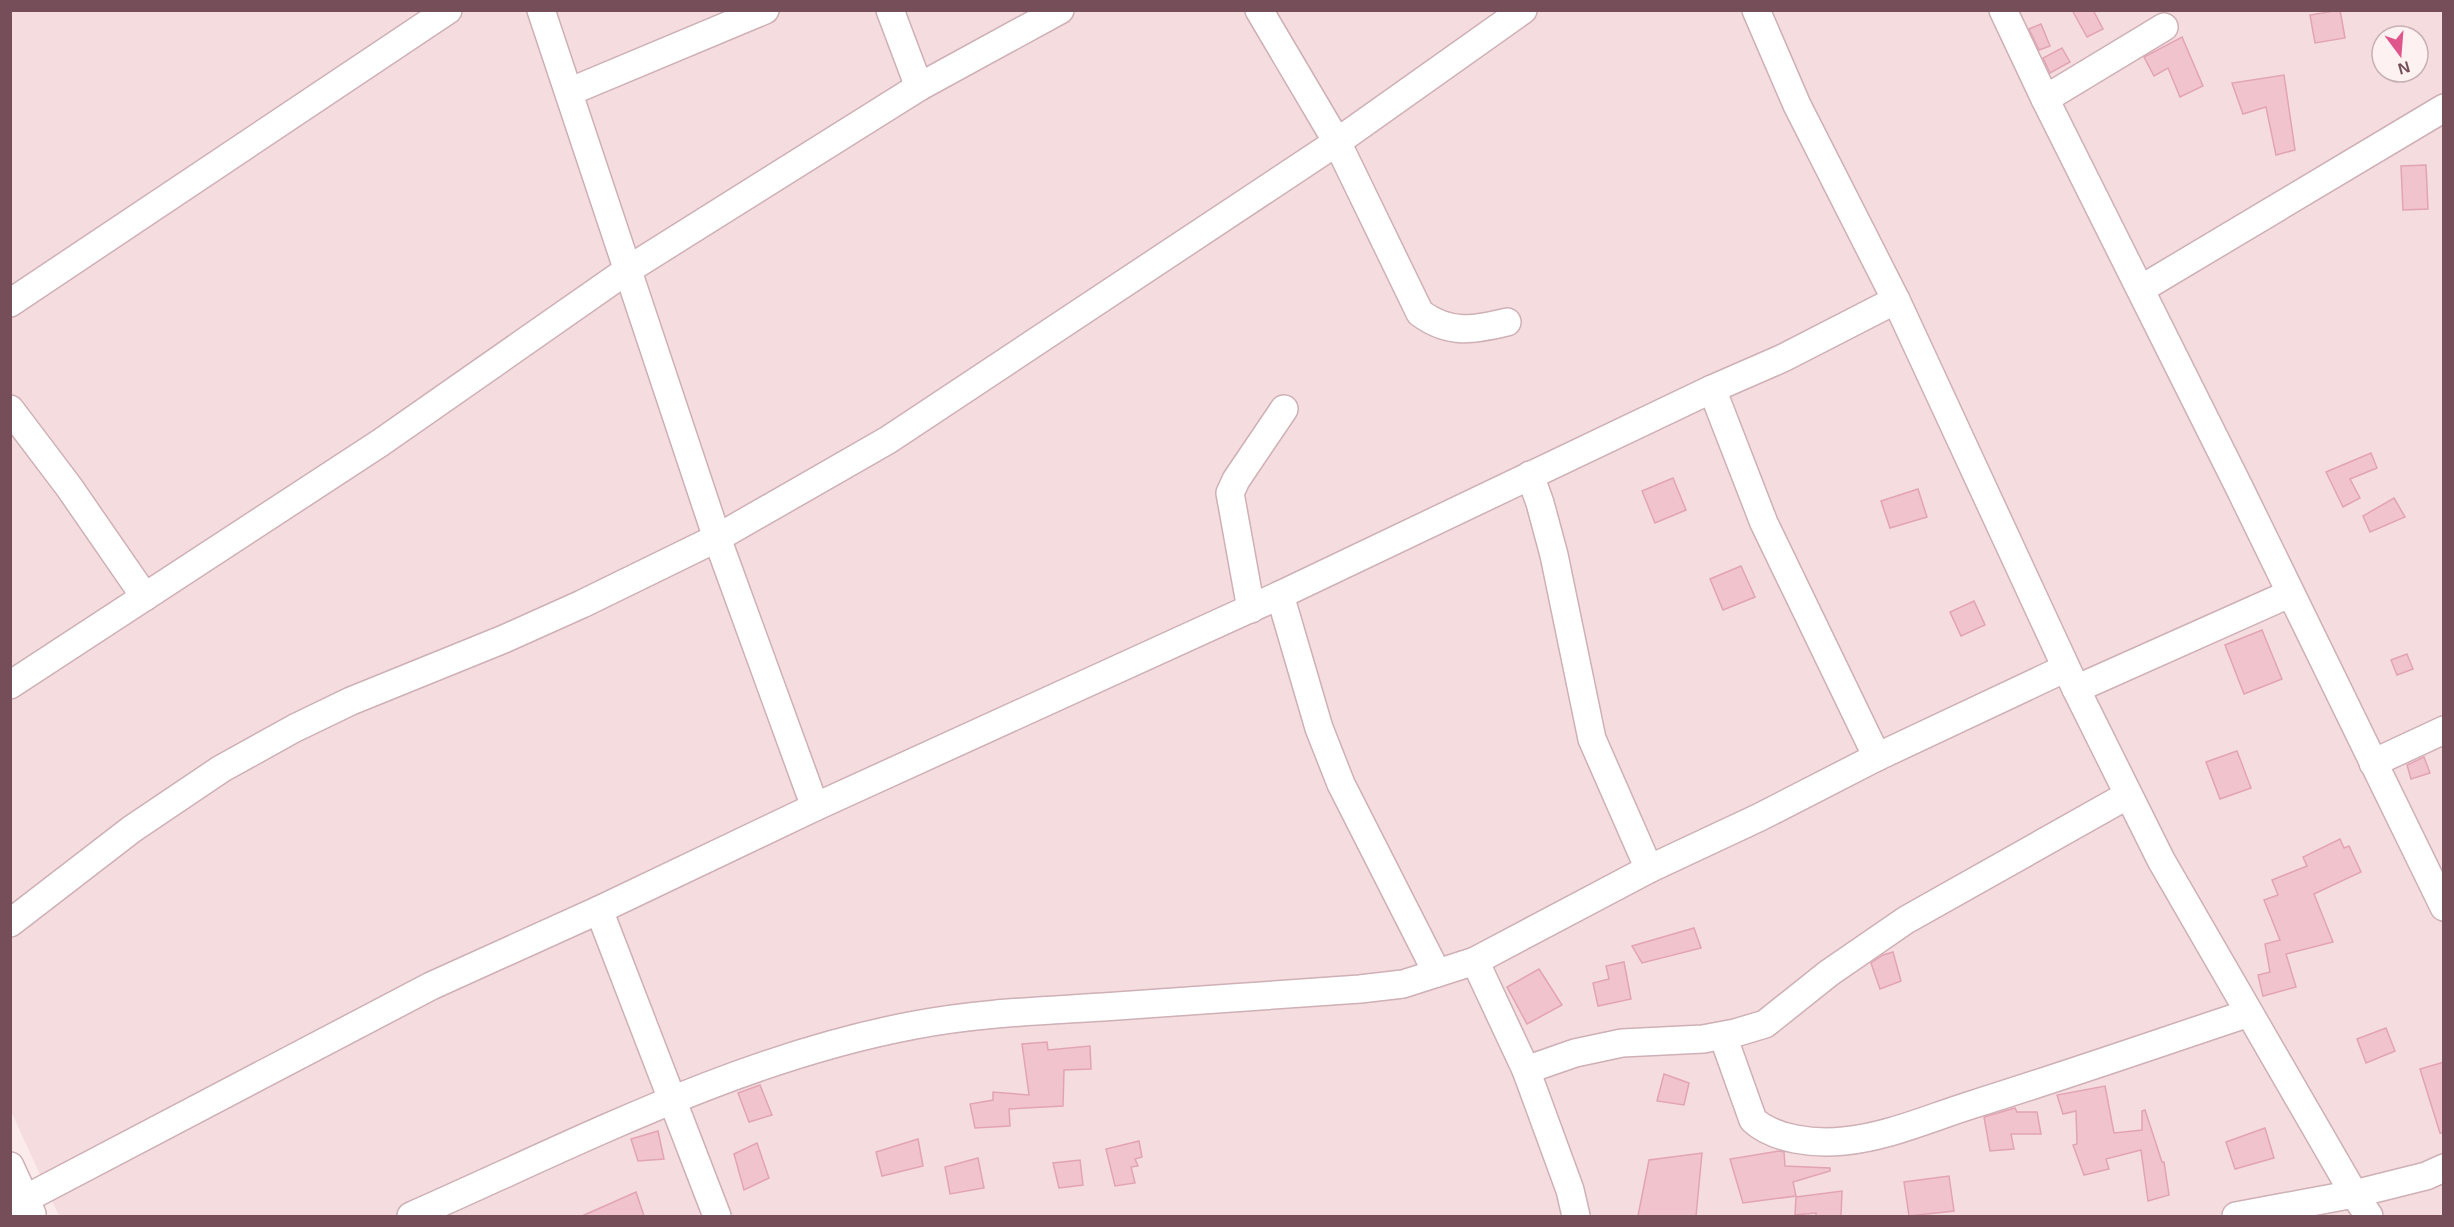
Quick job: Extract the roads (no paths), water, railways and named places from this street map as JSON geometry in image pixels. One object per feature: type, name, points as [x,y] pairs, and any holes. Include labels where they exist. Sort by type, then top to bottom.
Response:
[{"type":"street","points":[[10,303],[448,10]]},
{"type":"street","points":[[541,10],[717,538],[815,807]]},
{"type":"street","points":[[569,92],[765,10]]},
{"type":"street","points":[[890,10],[919,87]]},
{"type":"street","points":[[10,685],[380,443],[629,269],[919,87],[1060,10]]},
{"type":"street","points":[[1258,10],[1337,142],[1420,313],[1430,321],[1452,328],[1473,330],[1507,322]]},
{"type":"street","points":[[10,923],[132,829],[221,769],[295,728],[351,701],[504,639],[717,538],[888,440],[1337,142],[1523,10]]},
{"type":"street","points":[[1756,10],[1797,105],[1896,300],[2071,679],[2161,860],[2354,1194],[2369,1216]]},
{"type":"street","points":[[2003,10],[2444,907]]},
{"type":"street","points":[[2045,99],[2164,27]]},
{"type":"street","points":[[2141,289],[2444,108]]},
{"type":"street","points":[[10,1166],[23,1208],[431,986],[599,910],[815,807],[1251,609],[1712,389],[1783,358],[1896,300]]},
{"type":"street","points":[[1712,389],[1764,523],[1877,757]]},
{"type":"street","points":[[10,410],[69,487],[145,597]]},
{"type":"street","points":[[1251,609],[1230,493],[1236,480],[1284,410]]},
{"type":"street","points":[[1530,476],[1554,555],[1592,739],[1649,869]]},
{"type":"street","points":[[411,1216],[672,1100],[795,1056],[914,1025],[978,1015],[1360,989],[1403,984],[1474,961],[1649,869],[1760,817],[1877,757],[2289,594]]},
{"type":"street","points":[[1280,595],[1319,728],[1341,784],[1437,973]]},
{"type":"street","points":[[2373,763],[2444,730]]},
{"type":"street","points":[[1526,1070],[1575,1053],[1622,1044],[1723,1036],[1765,1024],[1829,973],[1906,920],[2128,795]]},
{"type":"street","points":[[599,910],[717,1216]]},
{"type":"street","points":[[1474,961],[1526,1070],[1569,1190],[1576,1216]]},
{"type":"street","points":[[1723,1036],[1753,1120],[1762,1128],[1773,1134],[1804,1139],[1842,1141],[1869,1137],[1968,1106],[2249,1013]]},
{"type":"street","points":[[2236,1216],[2354,1194],[2426,1176],[2444,1168]]}]
